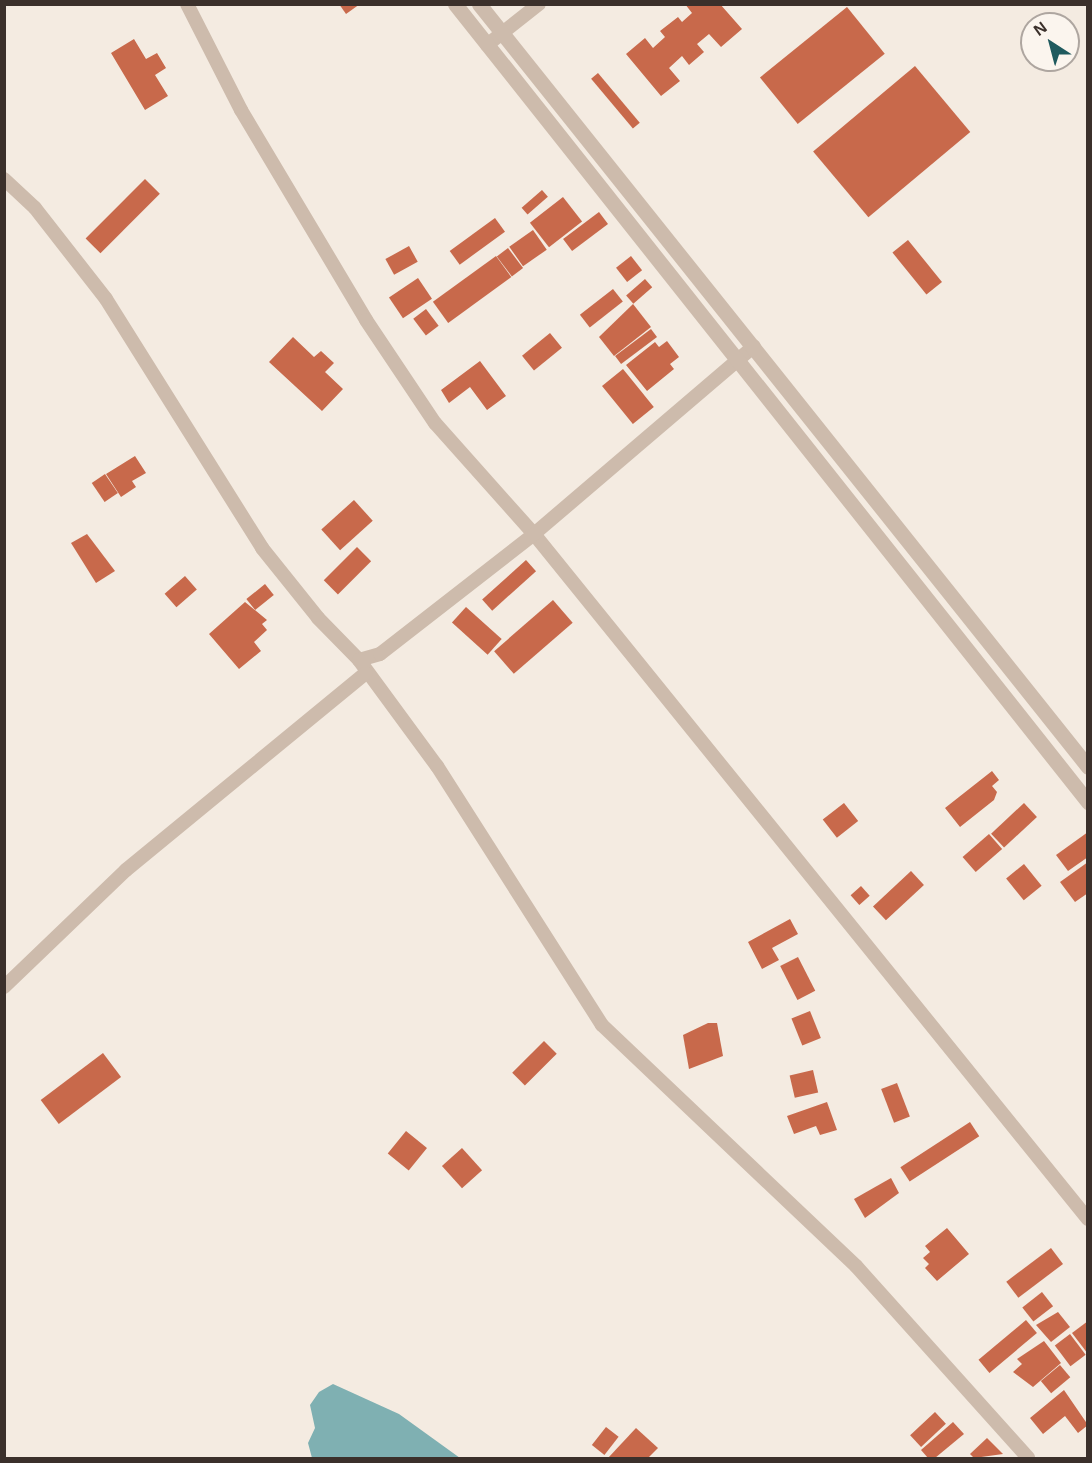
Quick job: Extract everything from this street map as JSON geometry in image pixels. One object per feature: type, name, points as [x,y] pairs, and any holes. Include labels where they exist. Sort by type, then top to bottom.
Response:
[{"type":"street","points":[[187,4],[241,110],[366,320],[435,423],[534,534],[1088,1219]]},
{"type":"street","points":[[454,4],[1088,802]]},
{"type":"street","points":[[479,4],[1088,767]]},
{"type":"street","points":[[487,45],[539,4]]},
{"type":"street","points":[[4,179],[35,208],[106,299],[262,548],[318,618],[359,660],[366,673],[437,766],[602,1025],[856,1266],[1028,1458]]},
{"type":"street","points":[[359,660],[380,654],[534,534],[754,346]]},
{"type":"street","points":[[4,987],[126,870],[366,673]]},
{"type":"water","points":[[333,1384],[399,1414],[460,1458],[312,1458],[308,1443],[315,1428],[310,1405],[319,1392]]},
{"type":"building","points":[[339,4],[360,4],[346,14]]},
{"type":"building","points":[[685,4],[720,4],[742,29],[721,47],[709,34],[697,44],[704,52],[689,65],[682,56],[669,68],[680,81],[661,96],[626,54],[645,38],[653,48],[665,37],[660,31],[678,17],[682,22],[692,13]]},
{"type":"building","points":[[847,7],[885,54],[798,124],[760,77]]},
{"type":"building","points":[[134,39],[146,59],[157,53],[166,68],[155,75],[168,96],[145,110],[111,53]]},
{"type":"building","points":[[915,66],[970,132],[868,217],[813,151]]},
{"type":"building","points":[[598,73],[640,123],[633,129],[591,79]]},
{"type":"building","points":[[145,179],[160,194],[100,253],[86,238]]},
{"type":"building","points":[[542,190],[548,197],[528,215],[522,208]]},
{"type":"building","points":[[563,197],[582,221],[549,247],[530,223]]},
{"type":"building","points":[[599,212],[608,224],[572,251],[563,239]]},
{"type":"building","points":[[495,218],[505,232],[460,265],[450,251]]},
{"type":"building","points":[[533,230],[547,250],[523,266],[509,247]]},
{"type":"building","points":[[908,240],[942,282],[926,295],[892,253]]},
{"type":"building","points":[[409,246],[418,262],[394,275],[385,259]]},
{"type":"building","points":[[508,248],[523,268],[512,276],[497,256]]},
{"type":"building","points":[[496,256],[511,277],[448,323],[433,302]]},
{"type":"building","points":[[631,256],[642,270],[627,282],[616,268]]},
{"type":"building","points":[[418,278],[432,299],[403,318],[389,298]]},
{"type":"building","points":[[645,279],[652,287],[633,304],[626,295]]},
{"type":"building","points":[[613,289],[623,302],[590,327],[580,315]]},
{"type":"building","points":[[633,304],[651,327],[614,356],[599,337]]},
{"type":"building","points":[[426,309],[439,326],[426,335],[413,319]]},
{"type":"building","points":[[651,329],[657,337],[621,364],[615,356]]},
{"type":"building","points":[[550,333],[562,348],[534,370],[522,356]]},
{"type":"building","points":[[293,337],[314,357],[321,351],[334,363],[325,372],[343,389],[322,411],[269,362]]},
{"type":"building","points":[[667,341],[679,357],[670,364],[674,369],[647,391],[626,365],[655,342],[659,347]]},
{"type":"building","points":[[480,361],[506,396],[487,410],[470,387],[449,403],[441,390]]},
{"type":"building","points":[[623,369],[654,407],[633,424],[602,386]]},
{"type":"building","points":[[135,456],[146,473],[132,481],[136,487],[121,497],[106,474]]},
{"type":"building","points":[[105,474],[118,493],[105,502],[92,483]]},
{"type":"building","points":[[354,500],[373,521],[340,550],[321,529]]},
{"type":"building","points":[[87,534],[115,571],[96,583],[71,543]]},
{"type":"building","points":[[357,547],[371,561],[338,594],[324,580]]},
{"type":"building","points":[[526,560],[536,571],[492,611],[482,599]]},
{"type":"building","points":[[185,576],[197,590],[176,607],[165,594]]},
{"type":"building","points":[[265,584],[274,595],[255,610],[246,599]]},
{"type":"building","points":[[553,600],[573,623],[514,674],[494,651]]},
{"type":"building","points":[[245,602],[267,620],[262,624],[267,630],[254,642],[261,651],[239,669],[209,634]]},
{"type":"building","points":[[466,607],[502,639],[488,655],[452,623]]},
{"type":"building","points":[[992,771],[999,780],[992,786],[997,792],[994,800],[960,827],[945,808]]},
{"type":"building","points":[[844,803],[858,821],[837,838],[823,820]]},
{"type":"building","points":[[1024,803],[1037,817],[1004,848],[991,834]]},
{"type":"building","points":[[1088,832],[1088,857],[1068,871],[1056,855]]},
{"type":"building","points":[[989,834],[1002,849],[976,872],[963,857]]},
{"type":"building","points":[[1088,862],[1088,893],[1075,902],[1060,882]]},
{"type":"building","points":[[1024,864],[1042,886],[1024,900],[1006,878]]},
{"type":"building","points":[[911,871],[924,885],[886,920],[873,906]]},
{"type":"building","points":[[861,886],[870,896],[859,905],[851,895]]},
{"type":"building","points":[[790,919],[798,934],[772,948],[779,960],[762,969],[748,942]]},
{"type":"building","points":[[798,957],[815,991],[797,1000],[780,966]]},
{"type":"building","points":[[810,1011],[821,1038],[802,1045],[791,1018]]},
{"type":"building","points":[[708,1023],[717,1023],[723,1056],[689,1069],[683,1035]]},
{"type":"building","points":[[544,1041],[557,1054],[525,1086],[512,1073]]},
{"type":"building","points":[[103,1053],[121,1077],[59,1124],[41,1100]]},
{"type":"building","points":[[813,1070],[818,1092],[795,1098],[790,1075]]},
{"type":"building","points":[[897,1083],[910,1117],[894,1123],[881,1089]]},
{"type":"building","points":[[827,1102],[837,1130],[820,1135],[816,1126],[794,1134],[787,1116]]},
{"type":"building","points":[[970,1122],[979,1136],[910,1181],[900,1167]]},
{"type":"building","points":[[406,1131],[427,1148],[409,1171],[388,1154]]},
{"type":"building","points":[[462,1148],[482,1170],[462,1188],[442,1166]]},
{"type":"building","points":[[891,1178],[899,1193],[865,1218],[854,1199]]},
{"type":"building","points":[[947,1228],[969,1254],[937,1281],[925,1268],[929,1264],[923,1258],[930,1252],[925,1246]]},
{"type":"building","points":[[1051,1248],[1063,1264],[1018,1298],[1006,1282]]},
{"type":"building","points":[[1042,1292],[1053,1306],[1033,1322],[1022,1307]]},
{"type":"building","points":[[1058,1312],[1070,1327],[1051,1342],[1036,1325]]},
{"type":"building","points":[[1026,1320],[1037,1333],[989,1373],[979,1360]]},
{"type":"building","points":[[1088,1321],[1088,1354],[1072,1333]]},
{"type":"building","points":[[1070,1334],[1086,1355],[1070,1366],[1055,1345]]},
{"type":"building","points":[[1044,1341],[1061,1363],[1033,1387],[1013,1372],[1022,1364],[1017,1359]]},
{"type":"building","points":[[1060,1365],[1070,1377],[1051,1393],[1041,1381]]},
{"type":"building","points":[[1064,1390],[1088,1425],[1078,1433],[1065,1416],[1043,1434],[1030,1418]]},
{"type":"building","points":[[935,1412],[946,1424],[921,1447],[910,1435]]},
{"type":"building","points":[[953,1422],[964,1434],[935,1458],[928,1458],[921,1450]]},
{"type":"building","points":[[606,1427],[619,1437],[604,1455],[592,1445]]},
{"type":"building","points":[[636,1428],[658,1448],[648,1458],[608,1458]]},
{"type":"building","points":[[987,1438],[1003,1454],[974,1458],[970,1454]]}]
